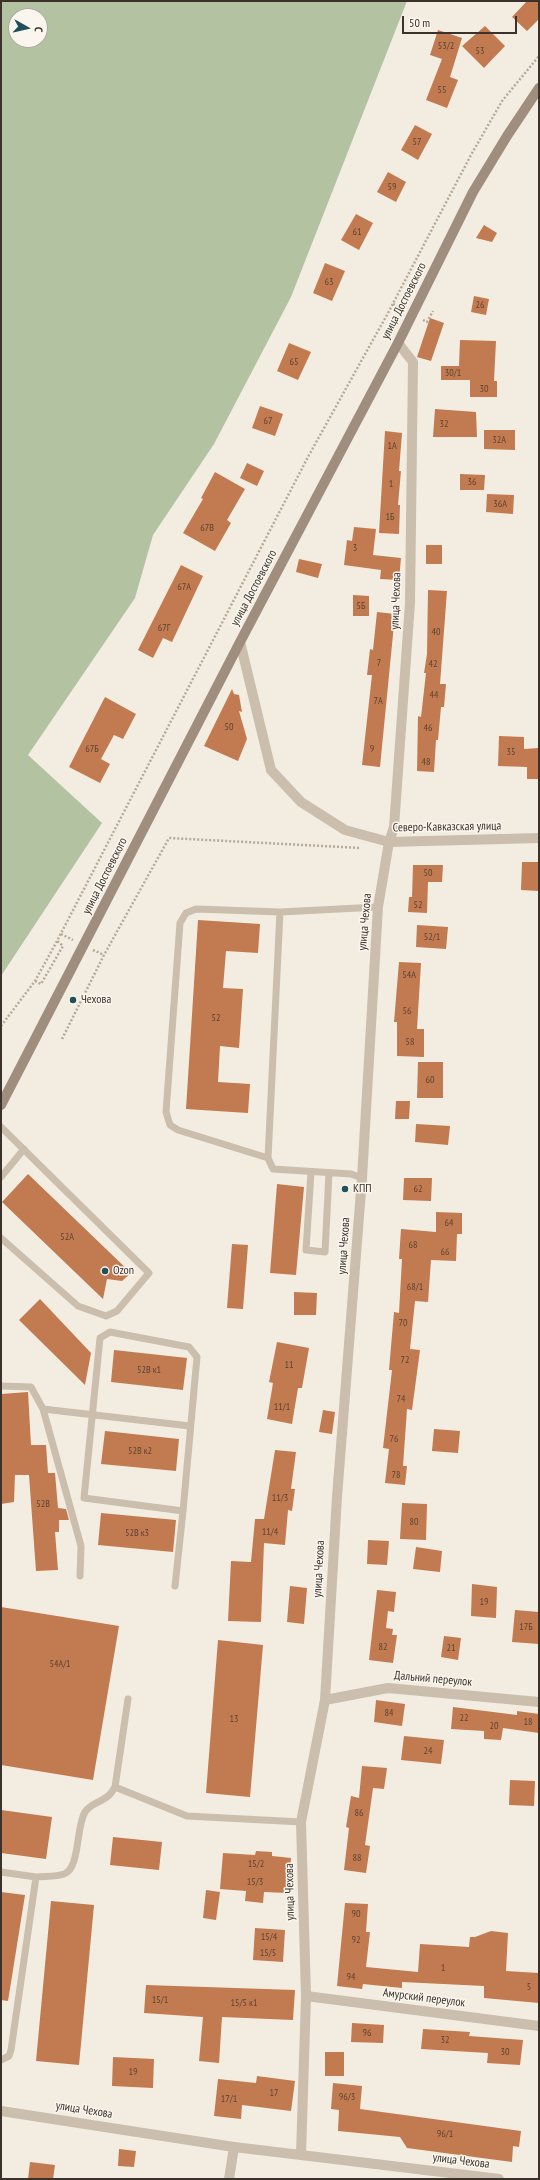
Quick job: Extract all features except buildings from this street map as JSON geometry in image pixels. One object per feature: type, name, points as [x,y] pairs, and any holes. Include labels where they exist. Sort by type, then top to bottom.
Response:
[{"type":"main road","name":"улица Достоевского","points":[[1,1105],[240,642],[398,343],[473,192],[507,136],[539,88]]},
{"type":"street","name":"улица Чехова","points":[[301,2155],[306,1996],[301,1822],[325,1700],[337,1497],[362,1178],[378,907],[389,842],[394,827],[410,603],[413,362],[398,343]]},
{"type":"street","name":"Северо-Кавказская улица","points":[[240,642],[271,770],[301,802],[345,830],[389,842],[539,838]]},
{"type":"street","name":"Дальний переулок","points":[[325,1700],[388,1688],[539,1702]]},
{"type":"street","name":"Амурский переулок","points":[[306,1996],[539,2026]]},
{"type":"street","name":"улица Чехова","points":[[1,2111],[234,2147],[499,2179]]},
{"type":"street","points":[[229,2179],[234,2147]]},
{"type":"lane","points":[[268,1158],[178,1130],[170,1125],[166,1112],[180,923],[186,913],[196,909],[280,912],[378,907]]},
{"type":"lane","points":[[280,912],[268,1158],[273,1170],[351,1174],[362,1178]]},
{"type":"lane","points":[[1,1127],[149,1273],[117,1311],[106,1316],[78,1306],[1,1238]]},
{"type":"lane","points":[[1,1177],[24,1150]]},
{"type":"lane","points":[[311,1172],[306,1250],[325,1252],[329,1173]]},
{"type":"lane","points":[[176,1586],[183,1511],[190,1426],[197,1357],[189,1347],[110,1332],[100,1338],[84,1498],[183,1511]]},
{"type":"lane","points":[[1,1386],[31,1386],[43,1409],[81,1546],[80,1576]]},
{"type":"lane","points":[[43,1409],[92,1416],[190,1426]]},
{"type":"lane","points":[[1,1872],[36,1877],[64,1874],[70,1870],[74,1861],[77,1839],[84,1812],[94,1803],[108,1797],[115,1787],[128,1699]]},
{"type":"lane","points":[[115,1787],[187,1816],[301,1822]]},
{"type":"lane","points":[[1,2060],[8,2056],[11,2050],[36,1877]]},
{"type":"path","points":[[1,1026],[35,981],[57,941],[309,455],[388,313],[471,155],[502,100],[539,56]]},
{"type":"path","points":[[62,1038],[104,955],[169,838],[366,849]]},
{"type":"path","points":[[35,981],[41,984],[63,946],[57,941]]},
{"type":"green space","points":[[1,1],[407,1],[291,297],[214,444],[153,535],[135,598],[28,755],[102,823],[1,976]]},
{"type":"place","name":"Чехова","points":[[73,1000]]},
{"type":"place","name":"КПП","points":[[345,1189]]},
{"type":"place","name":"Ozon","points":[[105,1271]]}]
